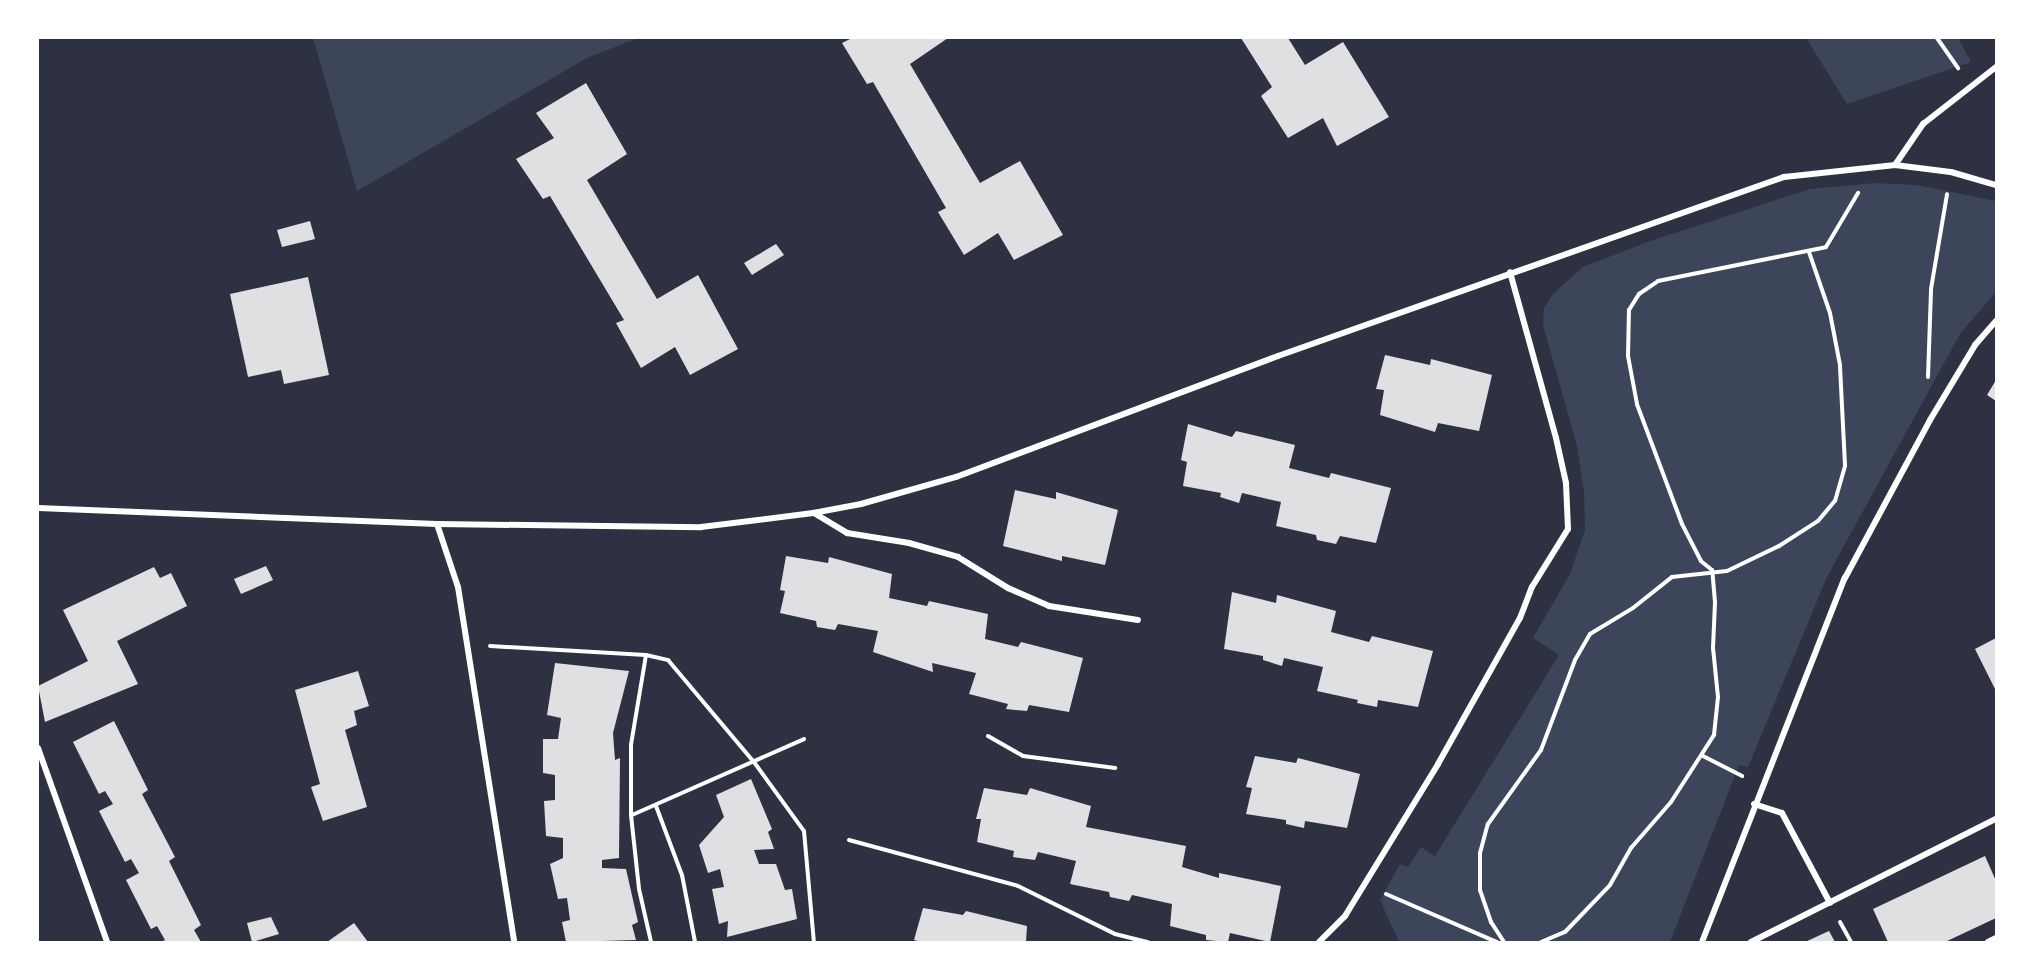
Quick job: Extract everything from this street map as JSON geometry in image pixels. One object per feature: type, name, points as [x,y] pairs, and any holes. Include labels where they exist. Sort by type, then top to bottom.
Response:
[{"type":"street","points":[[1894,165],[1923,124],[1996,67]]},
{"type":"street","points":[[38,508],[437,524],[701,527],[813,513],[861,504],[956,477],[1510,272],[1784,177],[1894,165],[1951,172],[1996,185]]},
{"type":"street","points":[[1318,942],[1345,916],[1438,764],[1520,618],[1532,587],[1568,529],[1566,483],[1556,438],[1510,272]]},
{"type":"street","points":[[1702,942],[1754,804],[1845,578],[1930,420],[1975,345],[1996,321]]},
{"type":"street","points":[[813,513],[848,533],[909,543],[958,557],[1008,588],[1049,606],[1138,620]]},
{"type":"street","points":[[437,524],[458,587],[514,942]]},
{"type":"street","points":[[38,748],[107,942]]},
{"type":"street","points":[[1754,804],[1782,813],[1830,903]]},
{"type":"street","points":[[1751,942],[1996,819]]},
{"type":"street","points":[[1988,942],[1996,938]]},
{"type":"path","points":[[1937,38],[1970,86]]},
{"type":"path","points":[[1541,942],[1565,932],[1592,906],[1702,756],[1714,735],[1718,697],[1713,648],[1715,602],[1712,570],[1701,561],[1682,524],[1637,404],[1628,356],[1629,310],[1639,294],[1658,281],[1809,252],[1826,246],[1847,217],[1863,182],[1863,167]]},
{"type":"path","points":[[1930,420],[1927,350],[1931,289],[1951,172]]},
{"type":"path","points":[[1504,942],[1491,922],[1480,890],[1480,853],[1488,824],[1499,803],[1541,750],[1575,660],[1590,634],[1633,608],[1672,577],[1712,570],[1727,571],[1779,546],[1818,521],[1835,501],[1845,465],[1840,365],[1830,313],[1809,252]]},
{"type":"path","points":[[468,644],[646,655],[668,660],[754,762],[804,831],[814,942]]},
{"type":"path","points":[[646,655],[631,745],[631,815],[639,889],[651,942]]},
{"type":"path","points":[[988,736],[1023,756],[1115,768]]},
{"type":"path","points":[[631,815],[804,740]]},
{"type":"path","points":[[1702,756],[1762,786]]},
{"type":"path","points":[[656,806],[682,875],[695,942]]},
{"type":"path","points":[[849,840],[1018,886],[1115,934],[1148,942]]},
{"type":"path","points":[[1364,883],[1479,938],[1497,942]]},
{"type":"shaded area","points":[[313,38],[638,38],[587,58],[357,191]]},
{"type":"shaded area","points":[[1806,38],[1958,38],[1971,62],[1847,104]]},
{"type":"shaded area","points":[[1875,183],[1917,185],[1996,201],[1996,292],[1960,334],[1827,577],[1748,767],[1739,765],[1670,942],[1399,942],[1380,900],[1400,864],[1408,867],[1421,847],[1435,856],[1559,655],[1533,638],[1570,574],[1585,530],[1584,492],[1577,446],[1543,325],[1544,308],[1552,295],[1583,267],[1650,241],[1810,189]]},
{"type":"building","points":[[852,38],[948,38],[910,64],[980,183],[1020,161],[1063,235],[1014,260],[998,233],[964,255],[938,212],[946,208],[873,82],[867,84],[842,43]]},
{"type":"building","points":[[1241,38],[1288,38],[1305,65],[1343,42],[1389,117],[1337,146],[1323,118],[1288,138],[1261,96],[1272,87]]},
{"type":"building","points":[[586,83],[627,154],[587,180],[657,299],[698,275],[738,349],[690,375],[675,347],[641,368],[616,323],[624,320],[550,196],[543,199],[516,159],[554,138],[536,113]]},
{"type":"building","points":[[310,221],[315,239],[282,247],[277,230]]},
{"type":"building","points":[[776,244],[784,255],[752,275],[744,263]]},
{"type":"building","points":[[308,277],[329,375],[284,384],[281,370],[248,377],[230,294]]},
{"type":"building","points":[[1385,355],[1430,365],[1431,359],[1492,375],[1479,431],[1438,423],[1435,432],[1380,415],[1384,390],[1376,389]]},
{"type":"building","points":[[1996,380],[1996,401],[1987,395]]},
{"type":"building","points":[[1188,424],[1232,437],[1236,431],[1295,445],[1289,468],[1329,478],[1331,473],[1391,488],[1376,543],[1340,536],[1336,544],[1317,540],[1316,535],[1276,526],[1281,502],[1242,493],[1239,503],[1220,497],[1221,493],[1183,486],[1187,462],[1181,460]]},
{"type":"building","points":[[1015,490],[1056,499],[1056,492],[1118,510],[1105,565],[1062,556],[1062,561],[1003,546]]},
{"type":"building","points":[[786,556],[828,563],[829,557],[892,574],[889,598],[927,606],[929,601],[988,614],[985,639],[1018,647],[1021,642],[1083,658],[1069,712],[1029,705],[1027,711],[1006,709],[1008,704],[969,694],[976,673],[932,663],[933,672],[873,652],[878,631],[838,624],[835,630],[817,627],[816,621],[780,613],[785,591],[780,590]]},
{"type":"building","points":[[266,566],[273,580],[241,594],[234,579]]},
{"type":"building","points":[[154,567],[160,578],[171,573],[187,606],[117,641],[138,684],[45,722],[38,686],[88,661],[63,610]]},
{"type":"building","points":[[1232,592],[1276,603],[1277,595],[1336,611],[1331,632],[1369,642],[1372,636],[1433,651],[1418,707],[1378,700],[1377,707],[1357,703],[1358,700],[1317,691],[1323,667],[1284,658],[1282,666],[1263,660],[1263,656],[1224,649]]},
{"type":"building","points":[[1996,638],[1996,691],[1975,649]]},
{"type":"building","points":[[555,663],[629,671],[613,733],[615,760],[620,758],[619,858],[602,860],[602,868],[626,869],[638,922],[632,925],[636,940],[566,942],[562,922],[570,920],[567,898],[558,899],[550,864],[563,858],[563,838],[546,836],[544,801],[555,800],[555,775],[543,773],[543,739],[558,739],[561,718],[547,715]]},
{"type":"building","points":[[358,671],[369,706],[354,711],[357,725],[345,730],[367,807],[323,821],[311,787],[320,784],[295,690]]},
{"type":"building","points":[[114,721],[148,790],[142,794],[175,857],[169,861],[201,925],[194,930],[201,942],[161,942],[165,940],[157,926],[151,929],[126,880],[139,873],[131,859],[125,862],[99,811],[113,804],[105,791],[99,794],[73,742]]},
{"type":"building","points":[[1255,756],[1296,763],[1298,758],[1360,774],[1347,828],[1305,821],[1304,828],[1286,824],[1286,820],[1246,814],[1252,788],[1246,787]]},
{"type":"building","points":[[751,779],[772,829],[768,832],[774,849],[754,850],[759,864],[776,864],[785,890],[792,889],[797,919],[727,937],[728,921],[719,924],[712,889],[724,887],[720,869],[708,873],[699,845],[724,817],[716,795]]},
{"type":"building","points":[[984,788],[1027,795],[1030,788],[1091,806],[1086,827],[1186,846],[1182,867],[1219,878],[1219,873],[1281,886],[1270,942],[1230,933],[1228,942],[1206,940],[1206,935],[1170,926],[1172,904],[1132,895],[1129,901],[1110,897],[1109,892],[1070,884],[1076,861],[1038,852],[1035,860],[1013,857],[1014,851],[977,842],[981,819],[976,819]]},
{"type":"building","points":[[1985,856],[1996,881],[1996,918],[1945,942],[1888,942],[1873,909]]},
{"type":"building","points":[[923,908],[963,915],[966,911],[1027,926],[1026,942],[921,942],[914,940]]},
{"type":"building","points":[[271,917],[279,934],[252,942],[247,923]]},
{"type":"building","points":[[354,923],[368,942],[327,942]]},
{"type":"building","points":[[1829,931],[1835,942],[1805,942]]}]
